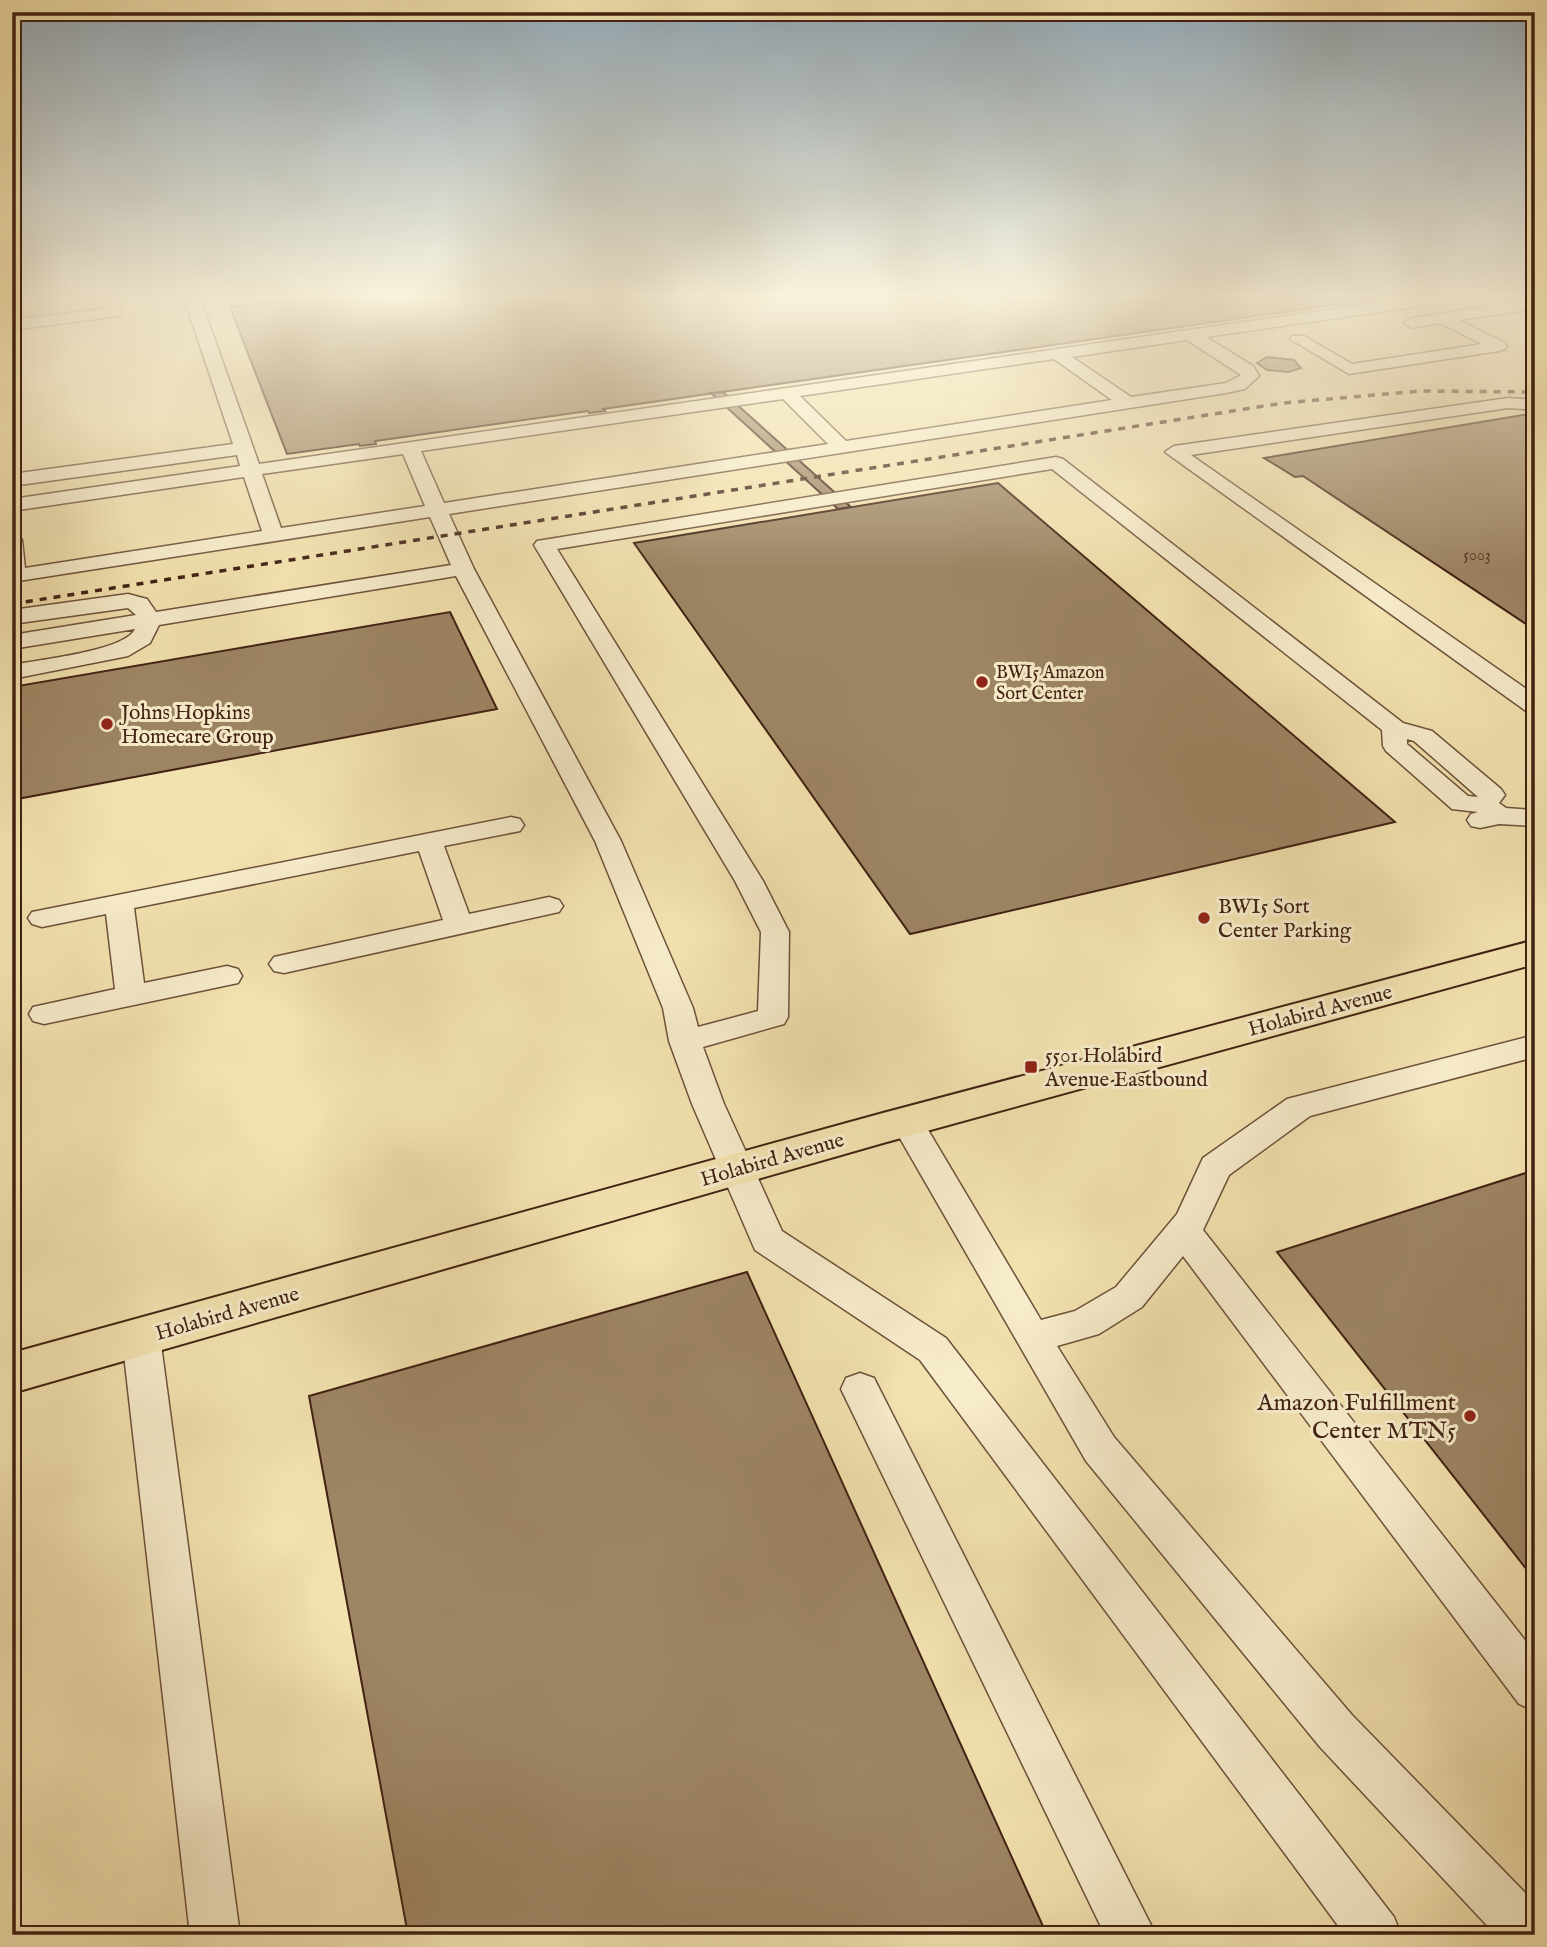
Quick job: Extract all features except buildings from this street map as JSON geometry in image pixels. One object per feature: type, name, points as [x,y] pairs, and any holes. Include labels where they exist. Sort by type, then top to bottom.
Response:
[{"type":"main road","name":"Holabird Avenue","points":[[12,1373],[738,1168],[1535,952]]},
{"type":"lane","points":[[223,389],[274,536]]},
{"type":"lane","points":[[12,505],[816,389]]},
{"type":"lane","points":[[1108,389],[1128,403]]},
{"type":"lane","points":[[12,540],[14,576],[1219,389]]},
{"type":"lane","points":[[787,393],[842,448]]},
{"type":"lane","points":[[1535,405],[1508,404],[1174,452],[1535,706]]},
{"type":"lane","points":[[12,480],[244,448]]},
{"type":"lane","points":[[410,448],[463,569],[608,841],[677,1008],[685,1041],[708,1104],[768,1240],[933,1349],[1376,1935]]},
{"type":"lane","points":[[685,1041],[773,1017],[775,932],[749,881],[544,545],[1056,463],[1394,728],[1395,746],[1461,803],[1486,814],[1535,818]]},
{"type":"lane","points":[[12,642],[463,569]]},
{"type":"lane","points":[[12,617],[128,601],[139,604],[150,619]]},
{"type":"lane","points":[[12,672],[120,651],[142,638],[150,619]]},
{"type":"lane","points":[[42,918],[511,825]]},
{"type":"lane","points":[[429,841],[459,925]]},
{"type":"lane","points":[[119,902],[131,996]]},
{"type":"lane","points":[[284,964],[549,906]]},
{"type":"lane","points":[[44,1014],[227,976]]},
{"type":"lane","points":[[1032,1338],[1086,1323],[1129,1297],[1191,1221],[1215,1167],[1300,1107],[1535,1046]]},
{"type":"lane","points":[[906,1122],[1100,1449],[1336,1731],[1531,1935]]},
{"type":"lane","points":[[1184,1231],[1535,1689]]},
{"type":"lane","points":[[141,1337],[215,1935]]},
{"type":"lane","points":[[860,1389],[1131,1935]]},
{"type":"railway","points":[[12,604],[1283,403],[1420,391],[1535,392]]},
{"type":"place","name":"BWI5 Amazon Sort Center","points":[[982,682]]},
{"type":"place","name":"Johns Hopkins Homecare Group","points":[[107,724]]},
{"type":"place","name":"BWI5 Sort Center Parking","points":[[1204,918]]},
{"type":"place","name":"5501 Holabird Avenue Eastbound","points":[[1031,1067]]},
{"type":"place","name":"Amazon Fulfillment Center MTN5","points":[[1470,1416]]}]
